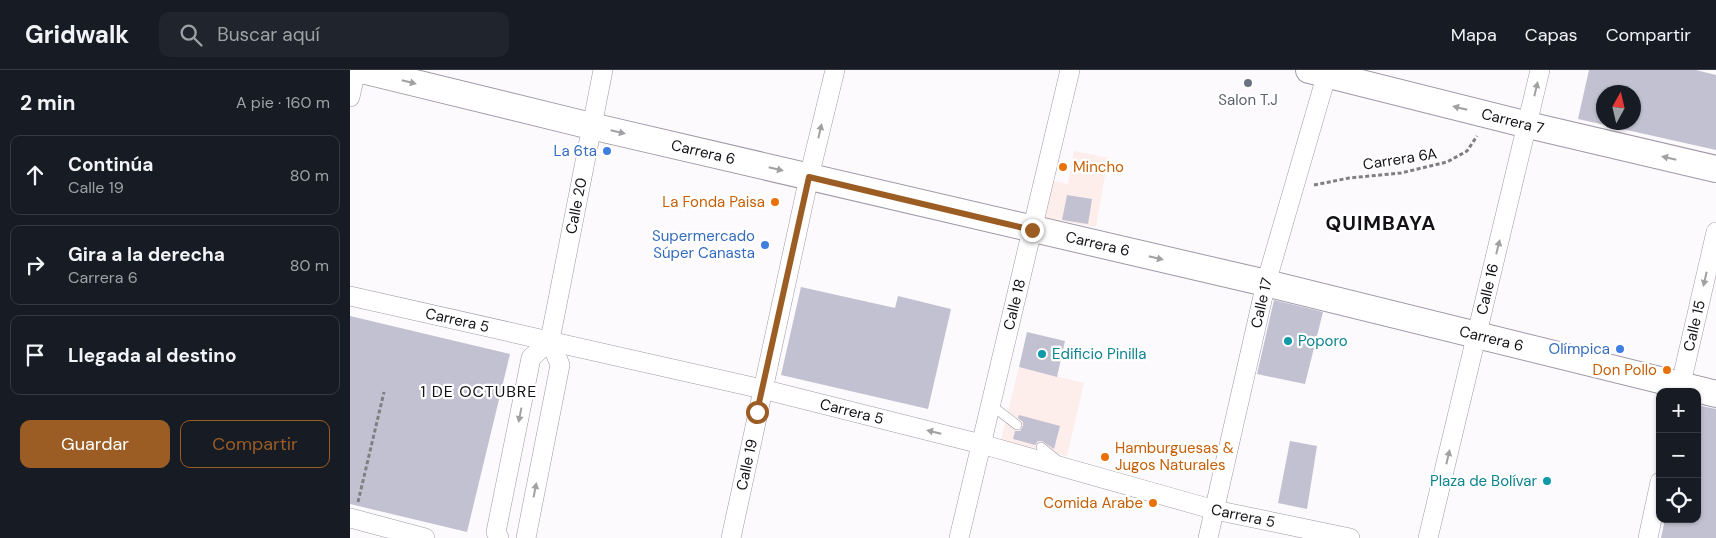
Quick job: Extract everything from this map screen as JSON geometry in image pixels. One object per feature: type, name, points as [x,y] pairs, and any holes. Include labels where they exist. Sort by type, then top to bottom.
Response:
[{"type":"main road","name":"Carrera 6","points":[[362,70],[591,126],[1266,284],[1680,388]]},
{"type":"main road","name":"Carrera 7","points":[[1321,71],[1483,114],[1716,169]]},
{"type":"main road","name":"Carrera 6","points":[[1701,392],[1716,394]]},
{"type":"street","points":[[350,97],[356,70]]},
{"type":"street","name":"Calle 20","points":[[550,340],[603,70]]},
{"type":"street","name":"Calle 19","points":[[731,538],[809,177],[835,70]]},
{"type":"street","name":"Calle 18","points":[[959,538],[1070,70]]},
{"type":"street","name":"Calle 16","points":[[1428,538],[1540,70]]},
{"type":"street","name":"Calle 17","points":[[1208,538],[1216,510],[1266,284],[1294,190],[1321,71]]},
{"type":"street","name":"Calle 15","points":[[1680,388],[1716,232]]},
{"type":"street","name":"Carrera 5","points":[[350,296],[762,389],[981,444],[1216,510],[1350,538]]},
{"type":"street","points":[[499,538],[496,532],[532,358],[550,340],[560,365],[526,538]]},
{"type":"street","points":[[1648,538],[1656,501]]},
{"type":"street","points":[[352,519],[425,538]]},
{"type":"lane","points":[[991,405],[1017,425]]},
{"type":"lane","points":[[1041,447],[1066,469]]},
{"type":"path","name":"Carrera 6A","points":[[1294,190],[1349,178],[1401,173],[1447,162],[1467,151],[1477,135],[1483,114]]},
{"type":"path","points":[[352,519],[384,392]]},
{"type":"shaded area","points":[[1074,151],[1108,158],[1096,227],[1046,218],[1053,181],[1068,184]]},
{"type":"shaded area","points":[[1019,367],[1084,383],[1067,456],[1001,440]]},
{"type":"building","points":[[1589,70],[1696,70],[1716,75],[1716,150],[1627,130],[1641,130],[1641,85],[1596,85],[1596,123],[1578,119]]},
{"type":"building","points":[[1067,195],[1092,199],[1088,224],[1062,220]]},
{"type":"building","points":[[801,287],[895,308],[898,296],[951,309],[928,409],[781,375]]},
{"type":"building","name":"Poporo","points":[[1274,300],[1323,312],[1305,384],[1257,374]]},
{"type":"building","points":[[350,316],[510,354],[467,532],[350,504]]},
{"type":"building","name":"Edificio Pinilla","points":[[1027,332],[1065,341],[1057,377],[1019,367]]},
{"type":"building","points":[[1701,406],[1716,409],[1716,538],[1661,538],[1664,523],[1701,523]]},
{"type":"building","points":[[1019,415],[1060,426],[1054,449],[1042,441],[1038,441],[1035,445],[1013,439],[1015,431],[1020,431],[1023,426],[1023,422],[1018,418]]},
{"type":"building","points":[[1290,441],[1317,446],[1307,509],[1278,503]]},
{"type":"place","name":"Salon T.J","points":[[1248,83]]},
{"type":"place","name":"La 6ta","points":[[607,151]]},
{"type":"place","name":"Mincho","points":[[1063,167]]},
{"type":"place","name":"La Fonda Paisa","points":[[775,202]]},
{"type":"place","name":"Supermercado Súper Canasta","points":[[765,245]]},
{"type":"place","name":"Poporo","points":[[1288,341]]},
{"type":"place","name":"Olímpica","points":[[1620,349]]},
{"type":"place","name":"Edificio Pinilla","points":[[1042,354]]},
{"type":"place","name":"Don Pollo","points":[[1667,370]]},
{"type":"place","name":"Hamburguesas & Jugos Naturales","points":[[1105,457]]},
{"type":"place","name":"Plaza de Bolívar","points":[[1547,481]]},
{"type":"place","name":"Comida Arabe","points":[[1153,503]]},
{"type":"district","name":"QUIMBAYA","points":[[1381,223]]},
{"type":"district","name":"1 DE OCTUBRE","points":[[479,391]]},
{"type":"route","points":[[757,412],[809,177],[1032,230]]}]
